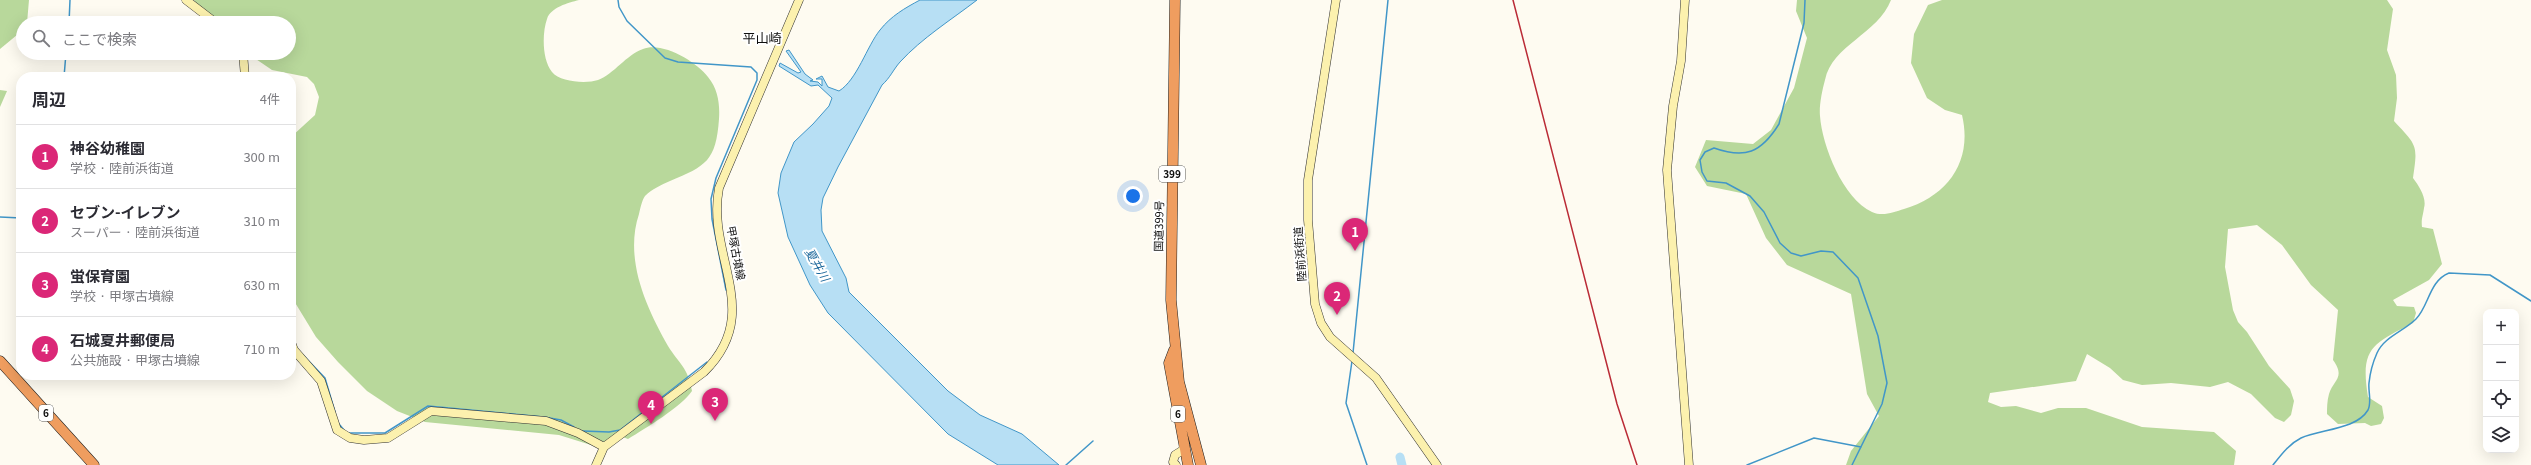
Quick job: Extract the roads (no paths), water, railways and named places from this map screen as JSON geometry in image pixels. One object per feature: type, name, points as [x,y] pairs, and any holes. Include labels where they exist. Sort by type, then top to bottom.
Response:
[{"type":"highway","name":"国道399号","points":[[1176,0],[1170,271],[1175,347],[1184,404],[1201,465]]},
{"type":"highway","name":"6","points":[[1175,347],[1169,364],[1185,454]]},
{"type":"highway","name":"6","points":[[0,361],[16,379]]},
{"type":"highway","name":"6","points":[[0,370],[84,465]]},
{"type":"highway","name":"6","points":[[17,380],[94,465]]},
{"type":"highway","name":"国道399号","points":[[1184,404],[1183,419],[1195,465]]},
{"type":"street","points":[[186,0],[207,16]]},
{"type":"street","name":"甲塚古墳線","points":[[596,465],[604,447],[704,372],[716,360],[727,342],[732,326],[734,305],[718,220],[719,188],[800,0]]},
{"type":"street","name":"陸前浜街道","points":[[1336,0],[1309,162],[1308,212],[1315,304],[1321,323],[1330,337],[1376,378],[1437,465]]},
{"type":"street","points":[[1685,0],[1681,61],[1673,106],[1667,170],[1689,465]]},
{"type":"street","points":[[244,60],[245,72]]},
{"type":"street","points":[[296,352],[321,381],[337,430],[350,438],[364,440],[388,438],[431,411],[546,421],[558,424],[604,447]]},
{"type":"street","points":[[1176,465],[1173,462],[1175,454],[1185,454]]},
{"type":"water","name":"夏井川","points":[[920,0],[977,0],[909,53],[882,85],[823,198],[821,210],[822,231],[846,278],[849,292],[948,391],[980,415],[1022,434],[1059,465],[998,465],[948,434],[828,313],[810,285],[788,237],[778,193],[781,173],[794,142],[829,106],[832,98],[818,85],[811,86],[779,66],[780,63],[798,73],[801,72],[786,51],[789,50],[805,74],[813,80],[810,81],[818,82],[822,86],[822,79],[816,79],[822,76],[828,87],[839,91],[851,79],[875,37],[884,25],[898,13]]},
{"type":"waterway","points":[[69,16],[70,0]]},
{"type":"waterway","points":[[618,0],[619,7],[627,21],[665,58],[678,62],[751,67],[757,73],[757,80],[716,178],[711,199],[712,219],[726,290]]},
{"type":"waterway","points":[[1353,353],[1388,0]]},
{"type":"waterway","points":[[1805,0],[1804,23],[1779,124],[1766,142],[1751,151],[1735,153],[1714,148],[1705,152],[1700,160],[1702,172],[1707,181],[1726,183],[1750,196],[1764,212],[1780,243],[1791,253],[1801,256],[1821,251],[1833,252],[1858,278],[1878,336],[1887,383],[1882,404],[1852,465]]},
{"type":"waterway","points":[[64,72],[65,60]]},
{"type":"waterway","points":[[0,217],[16,218]]},
{"type":"waterway","points":[[2273,465],[2297,440],[2309,435],[2347,425],[2362,417],[2369,407],[2369,379],[2380,347],[2389,338],[2416,319],[2424,307],[2433,288],[2442,277],[2449,273],[2490,275],[2531,301]]},
{"type":"waterway","points":[[303,355],[325,378],[335,412]]},
{"type":"waterway","points":[[1352,361],[1346,403],[1367,465]]},
{"type":"waterway","points":[[583,431],[609,432],[620,430],[707,362]]},
{"type":"waterway","points":[[349,433],[385,433],[428,406],[544,417],[561,420],[574,427]]},
{"type":"waterway","points":[[339,424],[344,430]]},
{"type":"waterway","points":[[1747,465],[1814,438],[1861,447]]},
{"type":"waterway","points":[[1066,465],[1093,441]]},
{"type":"waterway","points":[[1400,457],[1402,465]]},
{"type":"railway","points":[[1513,0],[1617,404],[1637,465]]},
{"type":"place","name":"神谷幼稚園","points":[[1355,251]]},
{"type":"place","name":"セブン-イレブン","points":[[1337,315]]},
{"type":"place","name":"蛍保育園","points":[[715,421]]},
{"type":"place","name":"石城夏井郵便局","points":[[651,424]]},
{"type":"district","name":"平山崎","points":[[762,38]]}]
